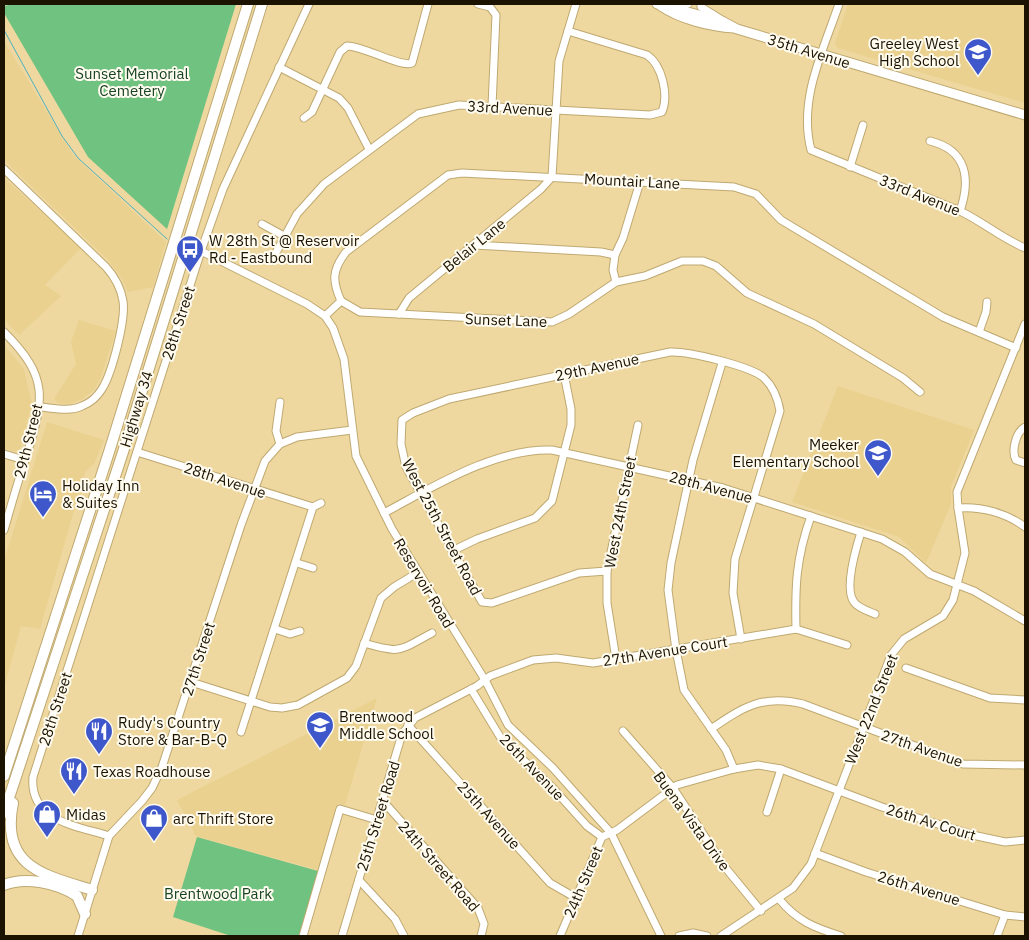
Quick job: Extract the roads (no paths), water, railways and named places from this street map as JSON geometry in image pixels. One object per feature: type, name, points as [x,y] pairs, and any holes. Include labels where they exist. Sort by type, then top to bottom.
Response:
[{"type":"highway","name":"Highway 34","points":[[4,776],[106,462],[248,4]]},
{"type":"highway","name":"Highway 34","points":[[4,813],[123,452],[262,4]]},
{"type":"highway","points":[[4,768],[11,754]]},
{"type":"highway","points":[[19,766],[20,778],[9,823],[17,853],[36,871],[92,892]]},
{"type":"highway","points":[[4,885],[30,881],[92,892]]},
{"type":"highway","points":[[52,886],[76,896],[85,914]]},
{"type":"main road","name":"35th Avenue","points":[[658,4],[722,21],[737,28],[1025,116]]},
{"type":"main road","name":"35th Avenue","points":[[658,4],[671,12],[721,28],[737,28]]},
{"type":"street","name":"28th Street","points":[[109,836],[53,819],[40,808],[32,787],[33,777],[201,250],[224,186],[309,4]]},
{"type":"street","points":[[304,118],[312,112],[340,52],[347,46],[385,56],[404,65],[410,64],[413,61],[428,4]]},
{"type":"street","points":[[478,4],[490,7],[495,12],[492,106]]},
{"type":"street","points":[[552,177],[559,61],[576,4]]},
{"type":"street","points":[[678,8],[688,4]]},
{"type":"street","points":[[700,4],[701,7],[720,17],[722,21]]},
{"type":"street","points":[[821,54],[839,4]]},
{"type":"street","name":"33rd Avenue","points":[[272,260],[284,236],[306,202],[324,184],[418,114],[459,105],[650,116],[662,112],[664,102],[661,74],[656,62],[647,55],[568,31]]},
{"type":"street","name":"33rd Avenue","points":[[821,54],[808,100],[806,118],[811,150],[960,211],[977,219],[1008,241],[1025,248]]},
{"type":"street","points":[[279,67],[323,89],[344,103],[369,149]]},
{"type":"street","points":[[850,167],[863,125]]},
{"type":"street","points":[[930,141],[945,146],[958,155],[966,184],[966,193],[960,211]]},
{"type":"street","points":[[4,169],[106,267],[118,284],[123,300],[123,319],[120,332],[100,392],[88,403],[75,409],[40,408]]},
{"type":"street","name":"Mountair Lane","points":[[341,301],[333,278],[339,261],[346,252],[441,178],[462,173],[734,187],[749,191],[781,220],[943,316],[1016,348]]},
{"type":"street","name":"Belair Lane","points":[[399,314],[409,298],[541,189],[552,177]]},
{"type":"street","points":[[616,282],[613,270],[615,255],[623,238],[640,182]]},
{"type":"street","points":[[262,224],[284,236]]},
{"type":"street","points":[[474,245],[601,252],[615,255]]},
{"type":"street","name":"Reservoir Road","points":[[201,250],[308,304],[324,316],[337,336],[344,360],[356,456],[384,513],[417,573],[485,680],[500,712],[513,732],[553,768],[611,833],[661,936]]},
{"type":"street","name":"Sunset Lane","points":[[341,301],[360,312],[418,317],[552,322],[569,314],[616,282],[645,276],[682,261],[699,260],[713,264],[747,293],[814,324],[904,378],[920,392]]},
{"type":"street","points":[[324,316],[341,301]]},
{"type":"street","points":[[979,332],[986,312],[987,302]]},
{"type":"street","name":"West 22nd Street","points":[[721,936],[779,900],[800,881],[815,853],[862,726],[891,655],[904,639],[947,611],[958,586],[965,554],[958,508],[960,484],[1025,324]]},
{"type":"street","name":"29th Street","points":[[4,332],[20,348],[31,365],[38,382],[40,408],[4,530]]},
{"type":"street","name":"29th Avenue","points":[[402,420],[413,413],[449,399],[670,352],[688,352],[753,372],[763,378],[772,388],[779,404],[778,420],[753,498]]},
{"type":"street","points":[[722,363],[688,480],[668,583],[676,650],[684,690],[726,750],[734,769]]},
{"type":"street","points":[[452,551],[476,539],[526,522],[544,511],[555,494],[571,413],[564,374]]},
{"type":"street","points":[[280,402],[276,432],[280,444]]},
{"type":"street","name":"West 25th Street Road","points":[[402,420],[403,458],[452,551],[484,603],[492,603],[579,573],[607,571]]},
{"type":"street","name":"West 24th Street","points":[[616,659],[607,603],[607,571],[638,425]]},
{"type":"street","points":[[1025,427],[1019,432],[1014,452],[1016,460],[1025,462]]},
{"type":"street","name":"27th Street","points":[[78,936],[109,836],[142,800],[157,778],[265,461],[280,444],[303,435],[352,430]]},
{"type":"street","name":"28th Avenue","points":[[384,513],[458,475],[519,452],[539,450],[564,453],[688,480],[811,516],[894,544],[930,574],[986,597],[1025,621]]},
{"type":"street","name":"28th Avenue","points":[[137,452],[313,508]]},
{"type":"street","points":[[4,454],[24,460]]},
{"type":"street","points":[[741,639],[733,592],[733,570],[753,498]]},
{"type":"street","points":[[241,732],[313,508],[321,503]]},
{"type":"street","points":[[958,508],[989,510],[1025,527]]},
{"type":"street","points":[[796,629],[796,575],[799,554],[811,516]]},
{"type":"street","points":[[861,532],[854,554],[851,597],[855,605],[875,614]]},
{"type":"street","points":[[297,562],[313,568]]},
{"type":"street","points":[[191,682],[270,707],[291,707],[347,678],[352,672],[381,598],[394,587],[417,573]]},
{"type":"street","points":[[275,629],[290,634],[300,631]]},
{"type":"street","name":"27th Avenue Court","points":[[485,680],[528,662],[542,659],[592,663],[796,629],[847,645]]},
{"type":"street","points":[[364,643],[393,651],[401,650],[432,633]]},
{"type":"street","points":[[906,668],[990,698],[1025,700]]},
{"type":"street","points":[[408,725],[415,718],[485,680]]},
{"type":"street","name":"26th Avenue","points":[[471,689],[507,745],[552,787],[587,826],[602,837]]},
{"type":"street","name":"27th Avenue","points":[[711,729],[749,705],[784,700],[803,704],[963,764],[1025,766]]},
{"type":"street","name":"25th Street Road","points":[[342,936],[402,734],[408,725]]},
{"type":"street","name":"25th Avenue","points":[[408,725],[550,883],[576,898]]},
{"type":"street","name":"Buena Vista Drive","points":[[623,731],[673,788],[724,866],[761,911]]},
{"type":"street","name":"26th Av Court","points":[[734,769],[758,765],[781,769],[882,807],[977,836],[1005,842],[1025,840]]},
{"type":"street","name":"24th Street","points":[[560,936],[602,837],[611,833],[673,788],[734,769]]},
{"type":"street","points":[[767,812],[781,769]]},
{"type":"street","name":"24th Street Road","points":[[383,801],[478,908],[484,924],[481,936]]},
{"type":"street","points":[[303,936],[340,809],[377,820]]},
{"type":"street","name":"26th Avenue","points":[[815,853],[866,872],[1005,915],[1025,917]]},
{"type":"street","points":[[359,880],[396,919],[404,936]]},
{"type":"street","points":[[779,900],[792,914],[806,924],[841,936]]},
{"type":"street","points":[[997,936],[1005,915]]},
{"type":"street","points":[[679,936],[694,933],[707,936]]},
{"type":"waterway","points":[[4,30],[62,136],[78,158],[167,239]]},
{"type":"place","name":"Greeley West High School","points":[[978,76]]},
{"type":"place","name":"W 28th St @ Reservoir Rd - Eastbound","points":[[190,273]]},
{"type":"place","name":"Meeker Elementary School","points":[[878,477]]},
{"type":"place","name":"Holiday Inn & Suites","points":[[43,518]]},
{"type":"place","name":"Brentwood Middle School","points":[[320,749]]},
{"type":"place","name":"Rudy's Country Store & Bar-B-Q","points":[[99,755]]},
{"type":"place","name":"Texas Roadhouse","points":[[74,795]]},
{"type":"place","name":"Midas","points":[[47,838]]},
{"type":"place","name":"arc Thrift Store","points":[[154,842]]},
{"type":"park label","name":"Sunset Memorial Cemetery","points":[[132,82]]},
{"type":"park label","name":"Brentwood Park","points":[[218,893]]}]
